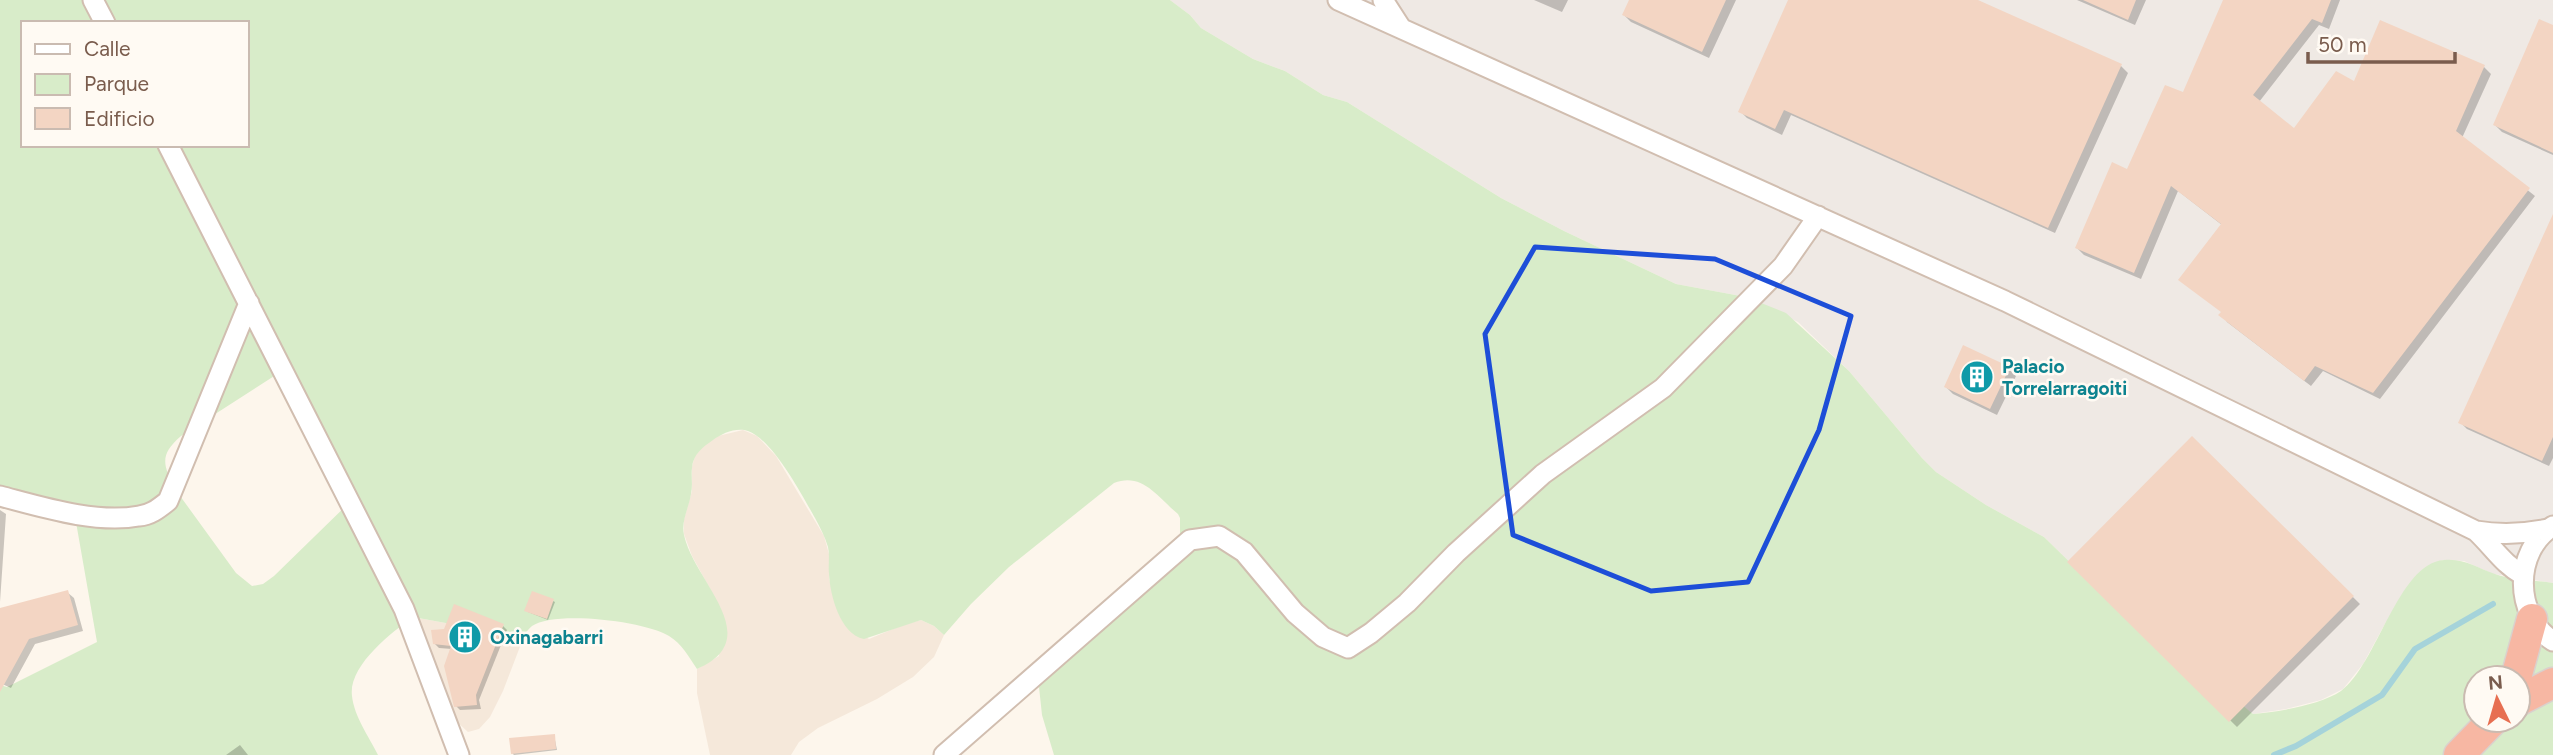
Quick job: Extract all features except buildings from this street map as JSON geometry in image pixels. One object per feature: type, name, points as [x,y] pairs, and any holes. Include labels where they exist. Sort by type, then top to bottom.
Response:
[{"type":"highway","points":[[2520,664],[2532,619]]},
{"type":"highway","points":[[2532,694],[2553,683]]},
{"type":"highway","points":[[2459,755],[2479,734]]},
{"type":"street","points":[[93,0],[104,21]]},
{"type":"street","points":[[1338,0],[2006,302],[2476,531],[2522,534],[2551,528]]},
{"type":"street","points":[[1384,0],[1402,28]]},
{"type":"street","points":[[169,147],[404,609],[459,755]]},
{"type":"street","points":[[944,755],[1190,540],[1219,536],[1244,552],[1295,612],[1323,637],[1348,648],[1407,603],[1456,553],[1543,474],[1663,388],[1783,266],[1818,216]]},
{"type":"street","points":[[0,496],[42,507],[109,518],[141,516],[168,501],[249,303]]},
{"type":"street","points":[[2551,528],[2537,541],[2528,558],[2523,575],[2523,592],[2532,619],[2553,641]]},
{"type":"street","points":[[2476,531],[2508,567],[2523,575]]},
{"type":"highlighted area","points":[[1535,247],[1715,259],[1851,316],[1819,430],[1748,582],[1651,591],[1513,535],[1485,334]]},
{"type":"shaded area","points":[[1170,0],[2553,0],[2553,583],[2493,574],[2464,561],[2442,560],[2386,622],[2363,664],[2343,689],[2321,700],[2253,714],[2082,574],[2044,537],[1986,505],[1936,472],[1849,371],[1798,322],[1746,297],[1676,284],[1564,231],[1501,198],[1347,102],[1323,95],[1285,71],[1253,59],[1201,28],[1190,15]]},
{"type":"shaded area","points":[[743,430],[757,436],[776,456],[824,536],[829,554],[829,579],[843,622],[869,639],[921,620],[944,635],[934,657],[913,677],[877,699],[818,728],[799,742],[791,755],[710,755],[697,693],[697,669],[719,656],[721,609],[692,556],[684,534],[684,519],[692,491],[692,467],[695,455],[702,447],[718,436]]},
{"type":"shaded area","points":[[413,617],[451,624],[521,644],[503,691],[490,717],[479,729],[468,732],[455,720]]},
{"type":"green space","points":[[0,0],[1170,0],[1190,15],[1201,28],[1253,59],[1285,71],[1323,95],[1347,102],[1501,198],[1564,231],[1676,284],[1746,297],[1786,313],[1849,371],[1936,472],[1986,505],[2044,537],[2082,574],[2253,714],[2311,704],[2341,691],[2366,660],[2401,596],[2428,565],[2444,560],[2458,560],[2502,576],[2553,583],[2553,755],[1054,755],[1042,715],[1039,687],[1064,641],[1081,622],[1180,536],[1178,514],[1142,484],[1133,481],[1114,483],[1009,567],[944,635],[921,620],[864,639],[849,630],[838,612],[830,583],[827,543],[795,483],[777,456],[758,436],[739,430],[717,437],[699,451],[693,463],[692,491],[684,519],[684,535],[690,553],[721,608],[727,625],[726,642],[717,656],[697,669],[674,639],[657,631],[621,622],[579,618],[543,621],[530,628],[521,644],[451,624],[413,617],[373,651],[357,673],[353,685],[352,696],[356,711],[378,755],[0,755],[0,685],[7,687],[97,642],[73,505],[0,485]],"holes":[[[282,371],[354,498],[274,576],[263,584],[252,586],[236,573],[175,489],[166,467],[166,455],[181,436]]]},
{"type":"waterway","points":[[2274,755],[2296,746],[2382,695],[2415,649],[2493,604]]},
{"type":"place","name":"Palacio Torrelarragoiti","points":[[1977,377]]},
{"type":"place","name":"Oxinagabarri","points":[[465,637]]}]
